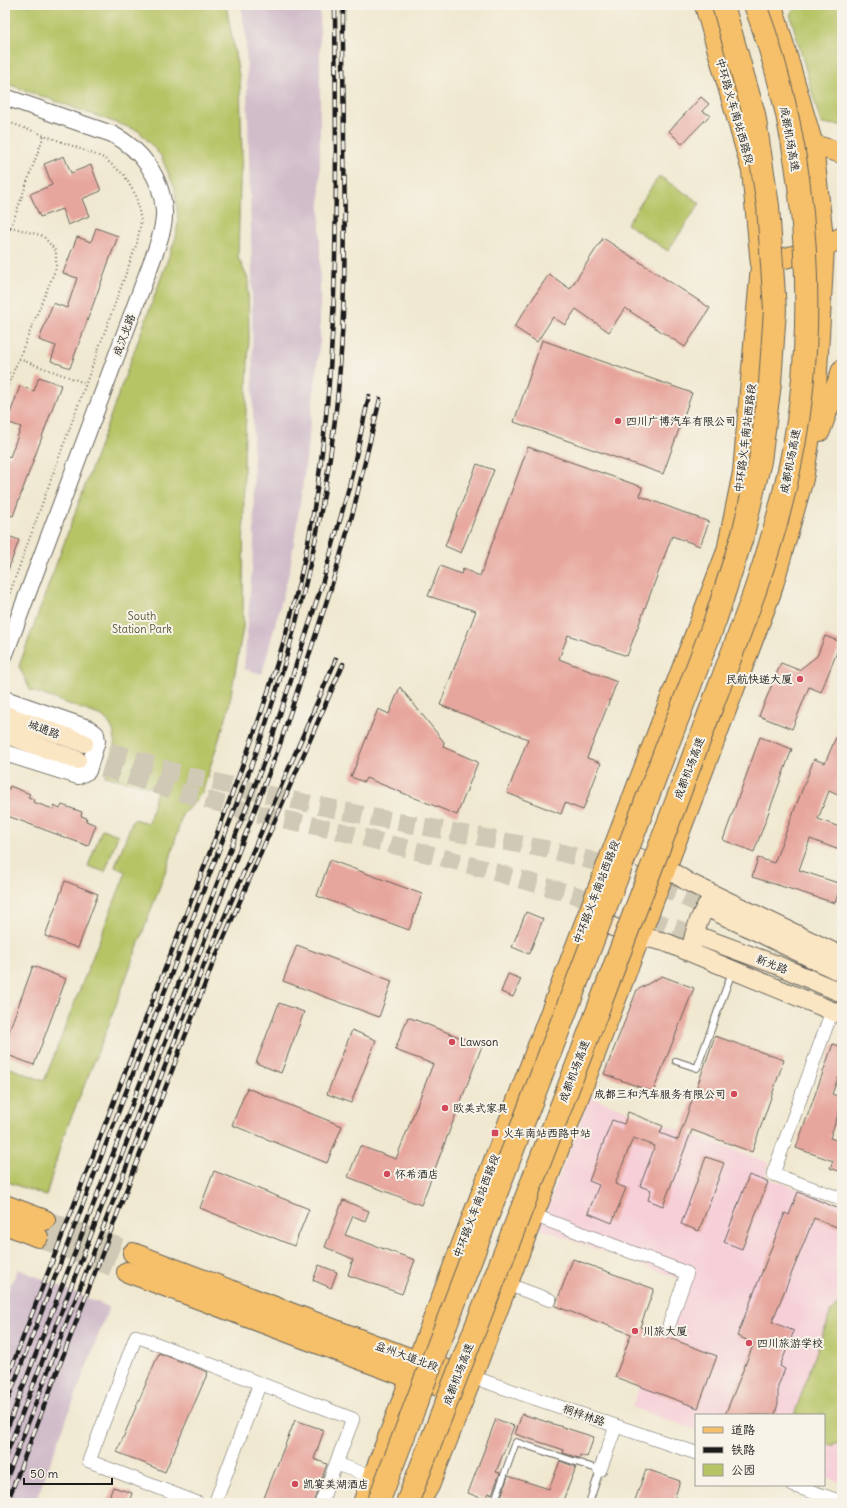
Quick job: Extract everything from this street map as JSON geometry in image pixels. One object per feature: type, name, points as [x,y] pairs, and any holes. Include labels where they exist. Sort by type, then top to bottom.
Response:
[{"type":"highway","points":[[378,1503],[716,618],[743,534],[760,461],[770,383],[775,310],[768,206],[754,114],[723,5]]},
{"type":"highway","name":"成都机场高速","points":[[407,1503],[607,986],[750,606],[785,488],[798,420],[803,365],[806,288],[803,221],[781,90],[755,5]]},
{"type":"main road","name":"中环路火车南站西路段","points":[[363,1503],[727,551],[743,472],[761,266],[752,171],[705,5]]},
{"type":"main road","points":[[772,5],[812,145],[824,247],[815,406],[803,478]]},
{"type":"main road","points":[[812,145],[842,153]]},
{"type":"main road","points":[[761,266],[824,247],[842,237]]},
{"type":"main road","points":[[419,1503],[425,1494],[472,1377],[771,592],[803,478],[842,370]]},
{"type":"main road","name":"城通路","points":[[5,715],[84,743]]},
{"type":"main road","name":"城通路","points":[[5,734],[77,760]]},
{"type":"main road","points":[[613,848],[666,868],[688,882],[714,903],[842,973]]},
{"type":"main road","points":[[690,953],[692,940],[709,901],[842,956]]},
{"type":"main road","points":[[586,918],[639,936],[665,942],[837,1013]]},
{"type":"main road","name":"新光路","points":[[701,937],[777,965],[842,993]]},
{"type":"main road","points":[[5,1205],[42,1228],[5,1224]]},
{"type":"main road","name":"益州大道北段","points":[[133,1253],[413,1369]]},
{"type":"main road","name":"益州大道北段","points":[[127,1272],[413,1369],[472,1377]]},
{"type":"street","name":"成汉北路","points":[[5,97],[112,134],[123,140],[136,150],[154,174],[163,199],[164,211],[163,224],[156,250],[5,654]]},
{"type":"street","points":[[5,699],[88,728],[96,734],[97,741],[88,771],[78,776],[5,753]]},
{"type":"street","points":[[837,1013],[773,1174],[842,1198]]},
{"type":"street","points":[[533,1215],[687,1273],[669,1325]]},
{"type":"street","points":[[507,1284],[550,1300]]},
{"type":"street","points":[[198,1503],[89,1461],[136,1336],[354,1419],[321,1503]]},
{"type":"street","name":"桐梓林路","points":[[472,1377],[695,1453]]},
{"type":"street","points":[[215,1503],[260,1383]]},
{"type":"street","points":[[600,1470],[616,1426]]},
{"type":"street","points":[[336,1464],[373,1477]]},
{"type":"street","points":[[795,1486],[842,1502]]},
{"type":"lane","points":[[676,1061],[697,1068],[733,969]]},
{"type":"lane","points":[[494,1503],[516,1442],[600,1470],[589,1503]]},
{"type":"path","points":[[5,121],[104,158],[124,175],[136,196],[141,221],[137,243],[5,606]]},
{"type":"path","points":[[5,239],[11,227],[44,135]]},
{"type":"path","points":[[5,227],[11,227],[44,236],[56,251],[56,268],[5,392]]},
{"type":"path","points":[[19,359],[85,383]]},
{"type":"path","points":[[5,371],[12,375]]},
{"type":"shaded area","points":[[241,5],[320,5],[320,341],[304,476],[290,569],[262,674],[244,669],[254,543],[252,271],[246,38]]},
{"type":"shaded area","name":"四川旅游学校","points":[[590,1097],[769,1163],[765,1177],[842,1205],[842,1483],[825,1476],[825,1414],[695,1414],[695,1430],[632,1407],[680,1279],[539,1228]]},
{"type":"shaded area","points":[[18,1269],[109,1307],[35,1503],[5,1503],[5,1297]]},
{"type":"green space","name":"South Station Park","points":[[5,5],[226,5],[240,81],[242,158],[238,257],[248,279],[249,337],[244,463],[243,628],[228,711],[202,793],[182,815],[170,859],[104,1037],[62,1140],[46,1196],[5,1181],[5,1066],[44,1081],[126,872],[115,867],[133,819],[149,823],[157,789],[105,776],[114,744],[113,730],[109,723],[102,716],[30,690],[19,666],[176,237],[178,221],[175,189],[161,156],[139,131],[5,83]]},
{"type":"green space","points":[[798,5],[842,5],[842,125],[821,124],[790,14]]},
{"type":"green space","points":[[659,176],[700,203],[668,251],[627,224]]},
{"type":"green space","points":[[102,829],[118,835],[105,872],[88,866]]},
{"type":"green space","points":[[842,1301],[842,1442],[833,1445],[825,1445],[825,1414],[794,1414],[831,1311]]},
{"type":"building","points":[[701,97],[709,104],[702,111],[710,115],[682,144],[669,131]]},
{"type":"building","points":[[64,156],[71,173],[91,165],[101,191],[82,199],[89,216],[68,225],[62,209],[40,217],[30,194],[52,185],[44,164]]},
{"type":"building","points":[[96,228],[118,236],[70,368],[51,361],[56,346],[39,340],[53,303],[67,308],[77,278],[63,273],[77,237],[91,242]]},
{"type":"building","points":[[603,238],[710,308],[685,347],[625,308],[609,332],[576,309],[565,325],[553,317],[537,342],[514,327],[549,274],[570,289]]},
{"type":"building","points":[[542,340],[692,393],[663,474],[514,422]]},
{"type":"building","points":[[39,377],[61,385],[13,516],[5,514],[5,455],[10,457],[21,427],[7,422],[20,386],[34,391]]},
{"type":"building","points":[[528,447],[642,487],[640,496],[709,522],[700,546],[672,536],[627,656],[568,635],[559,659],[617,682],[587,758],[601,763],[583,810],[565,803],[561,814],[507,793],[528,739],[440,705],[476,611],[428,596],[440,566],[461,574],[463,569],[480,576]]},
{"type":"building","points":[[477,464],[494,470],[461,553],[445,546]]},
{"type":"building","points":[[5,535],[19,540],[6,576],[5,576]]},
{"type":"building","name":"民航快递大厦","points":[[825,636],[841,642],[821,692],[809,687],[792,729],[759,716],[781,663],[799,670],[817,656]]},
{"type":"building","points":[[400,687],[444,742],[443,747],[478,762],[457,815],[366,778],[364,782],[351,777],[378,709],[389,714]]},
{"type":"building","points":[[842,723],[842,797],[829,791],[818,819],[842,828],[842,851],[810,839],[799,870],[841,884],[835,903],[752,877],[758,858],[774,863],[814,759],[825,763]]},
{"type":"building","points":[[760,737],[792,749],[754,852],[723,840]]},
{"type":"building","points":[[10,786],[30,794],[28,797],[34,799],[33,802],[53,809],[54,806],[60,809],[62,805],[82,812],[81,816],[87,818],[86,821],[96,825],[88,846],[5,815],[5,788],[9,789]]},
{"type":"building","points":[[330,860],[422,894],[409,930],[317,896]]},
{"type":"building","points":[[65,881],[98,894],[78,948],[45,936]]},
{"type":"building","points":[[526,912],[543,919],[529,954],[512,947]]},
{"type":"building","points":[[297,945],[392,981],[379,1017],[283,981]]},
{"type":"building","points":[[33,966],[66,979],[34,1065],[5,1054],[5,1042]]},
{"type":"building","points":[[508,974],[521,979],[513,997],[501,992]]},
{"type":"building","points":[[662,976],[694,988],[653,1092],[604,1074],[637,990]]},
{"type":"building","points":[[279,1003],[304,1012],[281,1073],[256,1063]]},
{"type":"building","points":[[408,1017],[482,1046],[421,1205],[348,1177],[360,1146],[396,1159],[433,1064],[395,1050]]},
{"type":"building","points":[[352,1030],[376,1040],[351,1103],[327,1094]]},
{"type":"building","points":[[715,1036],[784,1060],[752,1152],[692,1130],[663,1206],[648,1200],[651,1190],[640,1186],[655,1146],[633,1138],[615,1184],[626,1188],[612,1223],[588,1213],[599,1185],[589,1181],[612,1120],[624,1124],[628,1112],[663,1126],[660,1133],[678,1140]]},
{"type":"building","points":[[833,1044],[842,1047],[842,1079],[838,1078],[832,1094],[842,1098],[842,1103],[830,1138],[839,1141],[842,1139],[842,1172],[830,1168],[833,1161],[796,1148]]},
{"type":"building","points":[[247,1088],[342,1126],[327,1163],[232,1125]]},
{"type":"building","points":[[706,1157],[724,1163],[699,1231],[681,1224]]},
{"type":"building","points":[[214,1171],[309,1209],[294,1246],[200,1208]]},
{"type":"building","points":[[749,1175],[768,1182],[742,1249],[724,1242]]},
{"type":"building","points":[[798,1192],[842,1210],[842,1229],[814,1218],[772,1322],[794,1331],[780,1366],[785,1369],[778,1386],[778,1403],[775,1414],[725,1414],[754,1343],[737,1336],[785,1213],[789,1215]]},
{"type":"building","points":[[343,1200],[369,1211],[365,1221],[353,1216],[345,1235],[415,1260],[402,1294],[348,1275],[353,1259],[325,1247]]},
{"type":"building","name":"川旅大厦","points":[[573,1259],[654,1289],[640,1327],[717,1356],[698,1408],[615,1377],[631,1334],[555,1306]]},
{"type":"building","points":[[319,1265],[337,1272],[331,1288],[313,1280]]},
{"type":"building","points":[[159,1353],[208,1372],[165,1472],[117,1452]]},
{"type":"building","points":[[522,1414],[594,1437],[587,1457],[580,1455],[579,1458],[563,1453],[564,1450],[515,1434]]},
{"type":"building","points":[[496,1419],[514,1426],[496,1472],[500,1473],[492,1494],[489,1493],[486,1500],[468,1493]]},
{"type":"building","name":"凯宴美湖酒店","points":[[295,1420],[324,1430],[314,1459],[327,1464],[313,1503],[262,1503]]},
{"type":"building","points":[[560,1461],[576,1467],[562,1503],[519,1503],[501,1497],[508,1476],[549,1489]]},
{"type":"building","points":[[646,1469],[680,1481],[673,1503],[634,1503]]},
{"type":"building","points":[[113,1487],[132,1493],[129,1503],[107,1503]]},
{"type":"tunnel","points":[[84,743],[178,773],[269,795],[372,817],[551,850],[600,863],[653,883],[712,910]]},
{"type":"tunnel","points":[[77,760],[250,812],[334,830],[452,860],[572,894],[701,937]]},
{"type":"tunnel","points":[[45,1220],[133,1253]]},
{"type":"tunnel","points":[[38,1237],[127,1272]]},
{"type":"railway","points":[[5,1385],[242,766],[273,676],[299,584],[309,537],[320,471],[332,338],[336,205],[335,5]]},
{"type":"railway","points":[[5,1407],[255,756],[284,667],[296,622],[326,485],[333,438],[342,343],[345,247],[343,5]]},
{"type":"railway","points":[[5,1434],[267,754],[321,588],[349,487],[369,396]]},
{"type":"railway","points":[[5,1458],[279,747],[330,591],[353,512],[380,399]]},
{"type":"railway","points":[[5,1483],[205,962],[336,659]]},
{"type":"railway","points":[[7,1503],[213,963],[343,664]]},
{"type":"place","name":"四川广博汽车有限公司","points":[[618,421]]},
{"type":"place","name":"民航快递大厦","points":[[800,679]]},
{"type":"place","name":"Lawson","points":[[452,1042]]},
{"type":"place","name":"成都三和汽车服务有限公司","points":[[734,1094]]},
{"type":"place","name":"欧美式家具","points":[[445,1108]]},
{"type":"place","name":"火车南站西路中站","points":[[495,1133]]},
{"type":"place","name":"怀希酒店","points":[[387,1174]]},
{"type":"place","name":"川旅大厦","points":[[635,1331]]},
{"type":"place","name":"四川旅游学校","points":[[749,1343]]},
{"type":"place","name":"凯宴美湖酒店","points":[[295,1484]]}]
